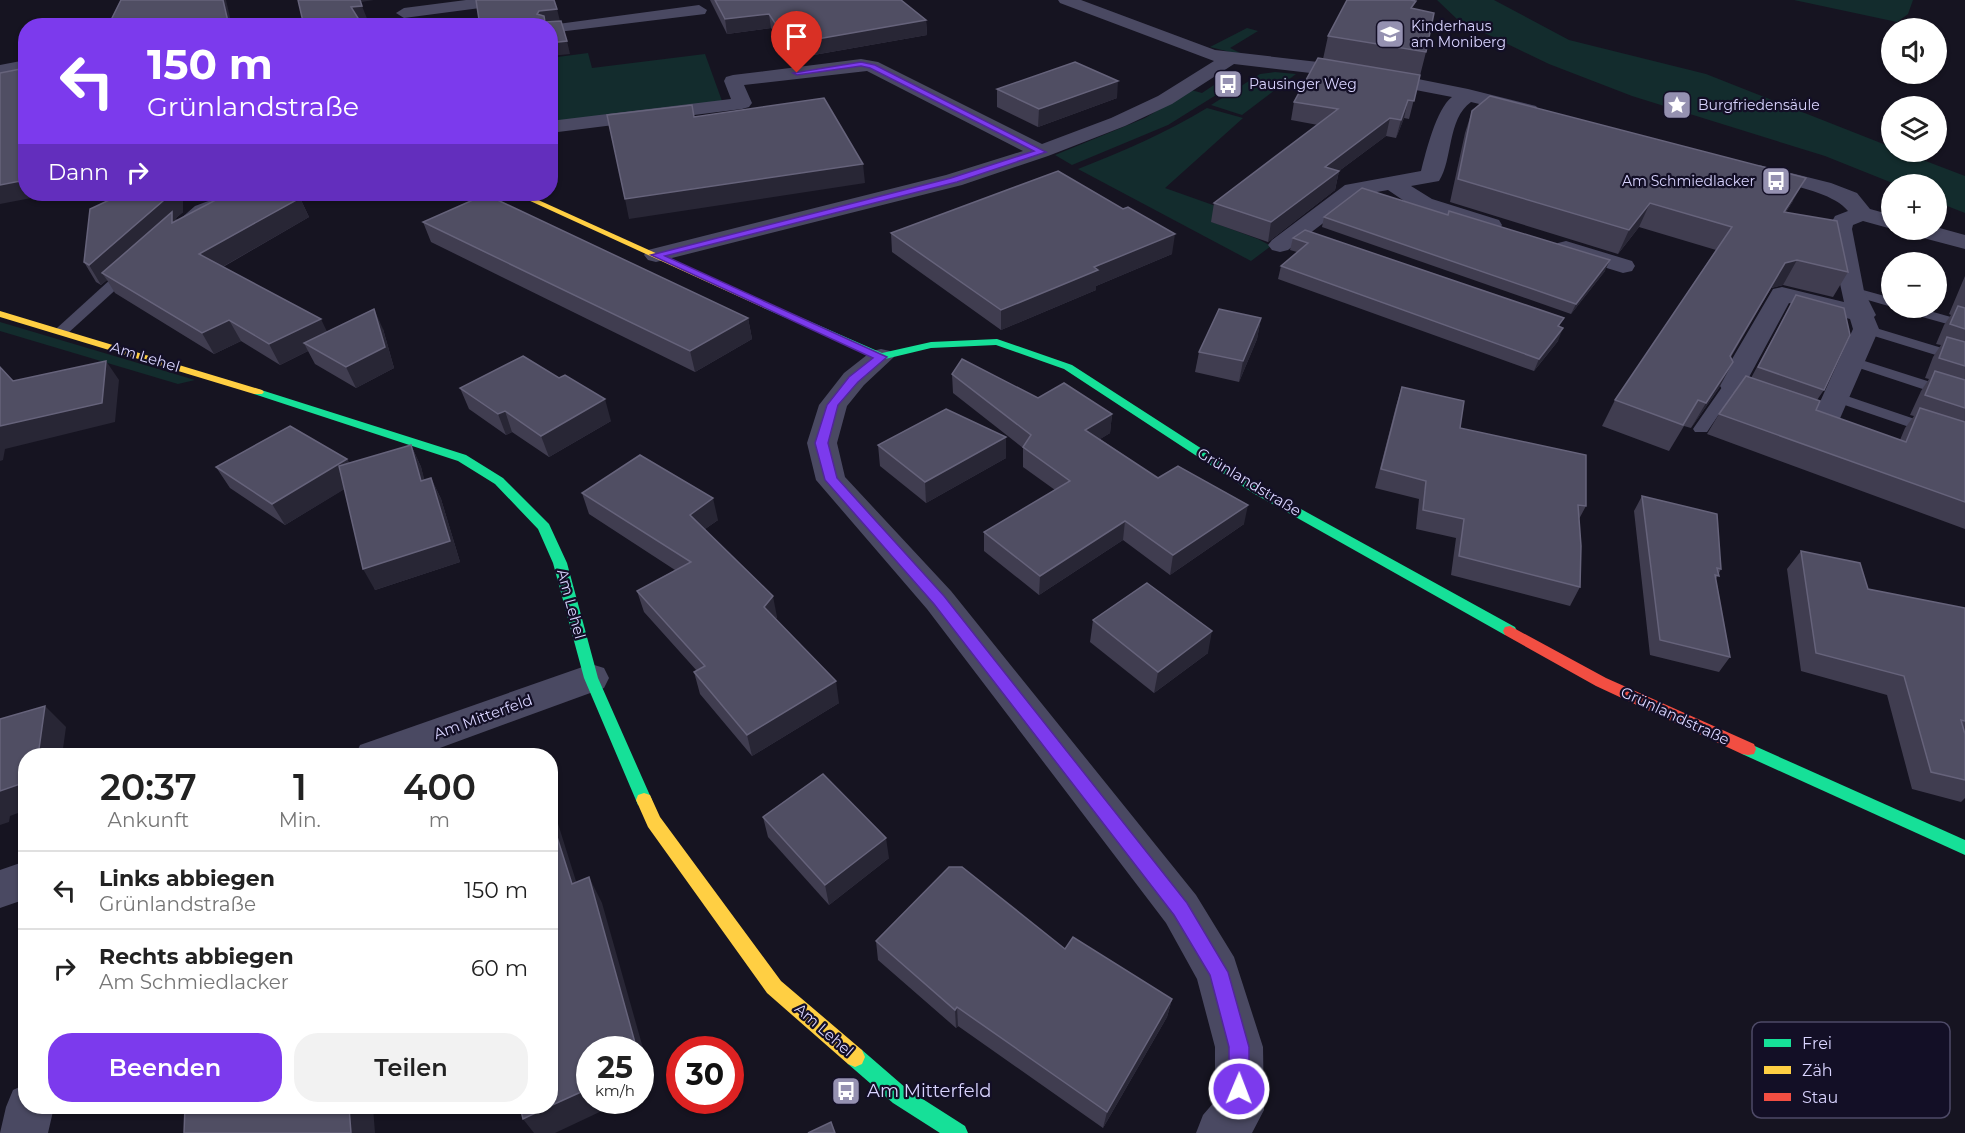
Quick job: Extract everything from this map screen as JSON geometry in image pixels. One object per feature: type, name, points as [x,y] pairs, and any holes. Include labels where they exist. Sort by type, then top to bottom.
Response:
[{"type":"street","points":[[401,13],[503,0]]},
{"type":"street","points":[[1066,0],[1211,56],[1353,72],[1468,94],[1544,114]]},
{"type":"street","points":[[558,27],[699,10]]},
{"type":"street","points":[[656,255],[954,180],[1041,152],[1118,122],[1165,100],[1231,58]]},
{"type":"street","points":[[558,126],[742,103],[733,81],[861,64],[872,66],[1041,152]]},
{"type":"street","points":[[0,70],[18,67]]},
{"type":"street","points":[[1280,246],[1353,190],[1431,176],[1438,146],[1455,104],[1468,94]]},
{"type":"street","points":[[1735,164],[1823,188],[1849,198],[1862,214]]},
{"type":"street","points":[[1391,183],[1424,204],[1512,231]]},
{"type":"street","points":[[535,201],[881,357],[854,379],[833,405],[822,443],[831,480],[939,600],[1181,909],[1218,972],[1239,1047],[1239,1110],[1221,1133]]},
{"type":"street","points":[[1864,322],[1782,294],[1732,382],[1828,417],[1852,361],[1864,322],[1852,291],[1840,229],[1843,220],[1862,214],[1881,219]]},
{"type":"street","points":[[1301,230],[1326,241]]},
{"type":"street","points":[[1947,237],[1965,242]]},
{"type":"street","points":[[1545,242],[1623,266]]},
{"type":"street","name":"Am Lehel","points":[[0,314],[462,458],[499,481],[544,527],[560,563],[591,678],[654,822],[774,987],[900,1096],[958,1133]]},
{"type":"street","name":"Grünlandstraße","points":[[881,357],[931,345],[997,342],[1068,367],[1257,490],[1601,681],[1965,848]]},
{"type":"street","name":"Am Mitterfeld","points":[[396,748],[591,678]]},
{"type":"street","points":[[0,889],[18,883]]},
{"type":"street","points":[[23,1133],[28,1114]]},
{"type":"lane","points":[[165,237],[200,206],[210,201]]},
{"type":"lane","points":[[62,332],[140,261]]},
{"type":"lane","points":[[1852,291],[1881,300]]},
{"type":"lane","points":[[1941,318],[1965,325]]},
{"type":"lane","points":[[1864,322],[1965,360]]},
{"type":"lane","points":[[1852,361],[1965,398]]},
{"type":"lane","points":[[1701,429],[1732,382]]},
{"type":"lane","points":[[1835,397],[1965,441]]},
{"type":"green space","points":[[1437,0],[1494,0],[1569,40],[1706,74],[1881,143],[1881,162],[1928,162],[1965,176],[1965,213],[1947,206],[1947,174],[1881,174],[1881,178],[1825,156],[1632,96],[1549,64],[1458,20]]},
{"type":"green space","points":[[1794,0],[1913,0],[1908,14],[1902,18],[1881,19]]},
{"type":"green space","points":[[1247,28],[1258,31],[1230,48],[1246,56],[1210,47]]},
{"type":"green space","points":[[588,53],[592,68],[705,54],[722,101],[558,122],[558,57]]},
{"type":"green space","points":[[1275,72],[1296,74],[1242,115],[1211,105],[1260,74]]},
{"type":"green space","points":[[1223,79],[1237,82],[1168,125],[1072,165],[1055,155],[1145,118],[1191,90],[1202,93]]},
{"type":"green space","points":[[1207,108],[1243,118],[1165,188],[1227,210],[1212,222],[1271,246],[1251,261],[1078,169],[1176,126]]},
{"type":"green space","points":[[0,322],[195,380],[178,384],[0,331]]},
{"type":"building","points":[[121,0],[223,0],[227,18],[112,18]]},
{"type":"building","points":[[298,0],[360,0],[362,6],[351,7],[358,18],[302,18]]},
{"type":"building","points":[[476,0],[554,0],[557,9],[539,11],[537,14],[544,18],[479,18]]},
{"type":"building","points":[[715,0],[901,0],[926,20],[789,44],[769,14],[725,19]]},
{"type":"building","points":[[1347,0],[1416,1],[1411,8],[1434,13],[1426,52],[1328,36]]},
{"type":"building","points":[[558,21],[561,21],[567,41],[558,42]]},
{"type":"building","points":[[1318,58],[1420,75],[1414,101],[1408,100],[1401,120],[1390,118],[1325,167],[1339,171],[1271,222],[1214,203],[1338,109],[1294,102]]},
{"type":"building","points":[[1075,62],[1118,81],[1039,109],[997,89]]},
{"type":"building","points":[[18,70],[18,182],[0,185],[0,73]]},
{"type":"building","points":[[1490,96],[1806,178],[1784,212],[1837,221],[1848,272],[1797,260],[1785,263],[1730,356],[1733,362],[1706,403],[1698,400],[1683,425],[1615,400],[1732,227],[1650,203],[1629,230],[1458,179],[1472,111]]},
{"type":"building","points":[[824,98],[863,164],[625,199],[607,115],[692,105],[694,117]]},
{"type":"building","points":[[1058,171],[1123,209],[1128,207],[1175,234],[1094,267],[1098,270],[1001,310],[891,233]]},
{"type":"building","points":[[1362,188],[1448,215],[1449,211],[1610,260],[1576,304],[1324,217]]},
{"type":"building","points":[[107,201],[163,201],[89,265],[84,262],[90,209]]},
{"type":"building","points":[[214,201],[295,201],[199,254],[321,319],[269,344],[229,320],[202,333],[102,273],[172,212],[172,223]]},
{"type":"building","points":[[471,201],[500,201],[748,318],[690,351],[423,222]]},
{"type":"building","points":[[1305,230],[1564,318],[1558,326],[1563,328],[1539,359],[1281,266],[1308,243],[1293,238]]},
{"type":"building","points":[[1796,295],[1844,308],[1850,335],[1824,390],[1758,367]]},
{"type":"building","points":[[1958,306],[1965,308],[1965,329],[1950,324]]},
{"type":"building","points":[[374,309],[385,347],[346,367],[304,343]]},
{"type":"building","points":[[1219,309],[1261,318],[1243,361],[1199,352]]},
{"type":"building","points":[[1947,337],[1965,342],[1965,366],[1939,358]]},
{"type":"building","points":[[523,356],[559,378],[565,375],[605,399],[541,436],[505,411],[498,414],[460,388]]},
{"type":"building","points":[[962,359],[1038,398],[1064,383],[1112,414],[1085,430],[1158,478],[1178,466],[1248,505],[1173,555],[1125,521],[1040,576],[984,532],[1070,481],[1023,447],[1031,435],[952,374]]},
{"type":"building","points":[[106,361],[102,403],[0,426],[0,367],[13,381]]},
{"type":"building","points":[[1935,371],[1965,380],[1965,408],[1925,395]]},
{"type":"building","points":[[1746,376],[1820,401],[1816,410],[1906,442],[1920,408],[1965,422],[1965,502],[1719,414]]},
{"type":"building","points":[[1402,387],[1464,401],[1460,428],[1586,455],[1586,506],[1578,505],[1581,546],[1580,587],[1459,556],[1464,519],[1423,510],[1426,481],[1381,469]]},
{"type":"building","points":[[946,409],[1006,437],[925,482],[878,445]]},
{"type":"building","points":[[290,426],[347,459],[272,504],[216,467]]},
{"type":"building","points":[[411,445],[421,481],[431,478],[450,541],[363,569],[339,466]]},
{"type":"building","points":[[640,455],[713,498],[690,515],[773,596],[764,607],[836,681],[747,735],[694,672],[705,666],[637,591],[691,562],[582,493]]},
{"type":"building","points":[[1642,496],[1717,514],[1721,569],[1717,568],[1719,576],[1715,575],[1730,657],[1660,640]]},
{"type":"building","points":[[1801,551],[1860,563],[1868,589],[1965,608],[1965,721],[1961,720],[1965,734],[1965,780],[1931,772],[1904,676],[1816,653]]},
{"type":"building","points":[[1147,583],[1212,631],[1158,672],[1093,620]]},
{"type":"building","points":[[45,706],[39,748],[18,748],[18,785],[0,791],[0,719]]},
{"type":"building","points":[[823,774],[886,838],[825,885],[763,817]]},
{"type":"building","points":[[558,840],[572,884],[589,877],[633,1036],[576,1036],[576,1094],[558,1102]]},
{"type":"building","points":[[949,867],[962,867],[1065,949],[1073,937],[1172,999],[1107,1112],[957,1007],[955,1010],[876,941]]},
{"type":"building","points":[[185,1114],[350,1114],[351,1133],[184,1133]]},
{"type":"building","points":[[522,1114],[533,1114],[523,1119]]},
{"type":"building","points":[[831,1122],[835,1133],[808,1133]]},
{"type":"traffic: fast","points":[[770,307],[881,357],[931,345],[997,342],[1068,367],[1257,490],[1510,631]]},
{"type":"traffic: fast","points":[[258,392],[462,458],[499,481],[544,527],[560,563],[591,678],[644,800]]},
{"type":"traffic: fast","points":[[1748,749],[1965,848]]},
{"type":"traffic: fast","points":[[855,1057],[900,1096],[958,1133]]},
{"type":"traffic: slow","points":[[535,201],[770,307]]},
{"type":"traffic: slow","points":[[0,314],[258,392]]},
{"type":"traffic: slow","points":[[644,800],[654,822],[774,987],[855,1057]]},
{"type":"traffic: jam","points":[[1510,631],[1601,682],[1748,749]]},
{"type":"place","name":"Kinderhaus am Moniberg","points":[[1390,34]]},
{"type":"place","name":"Pausinger Weg","points":[[1228,84]]},
{"type":"place","name":"Burgfriedensäule","points":[[1677,105]]},
{"type":"place","name":"Am Schmiedlacker","points":[[1776,181]]},
{"type":"place","name":"Am Mitterfeld","points":[[846,1091]]},
{"type":"route","points":[[797,73],[861,64],[872,66],[1041,152],[954,180],[656,255],[881,357],[854,379],[833,405],[822,443],[831,480],[868,524],[939,600],[1181,909],[1218,972],[1239,1047],[1239,1089]]}]
